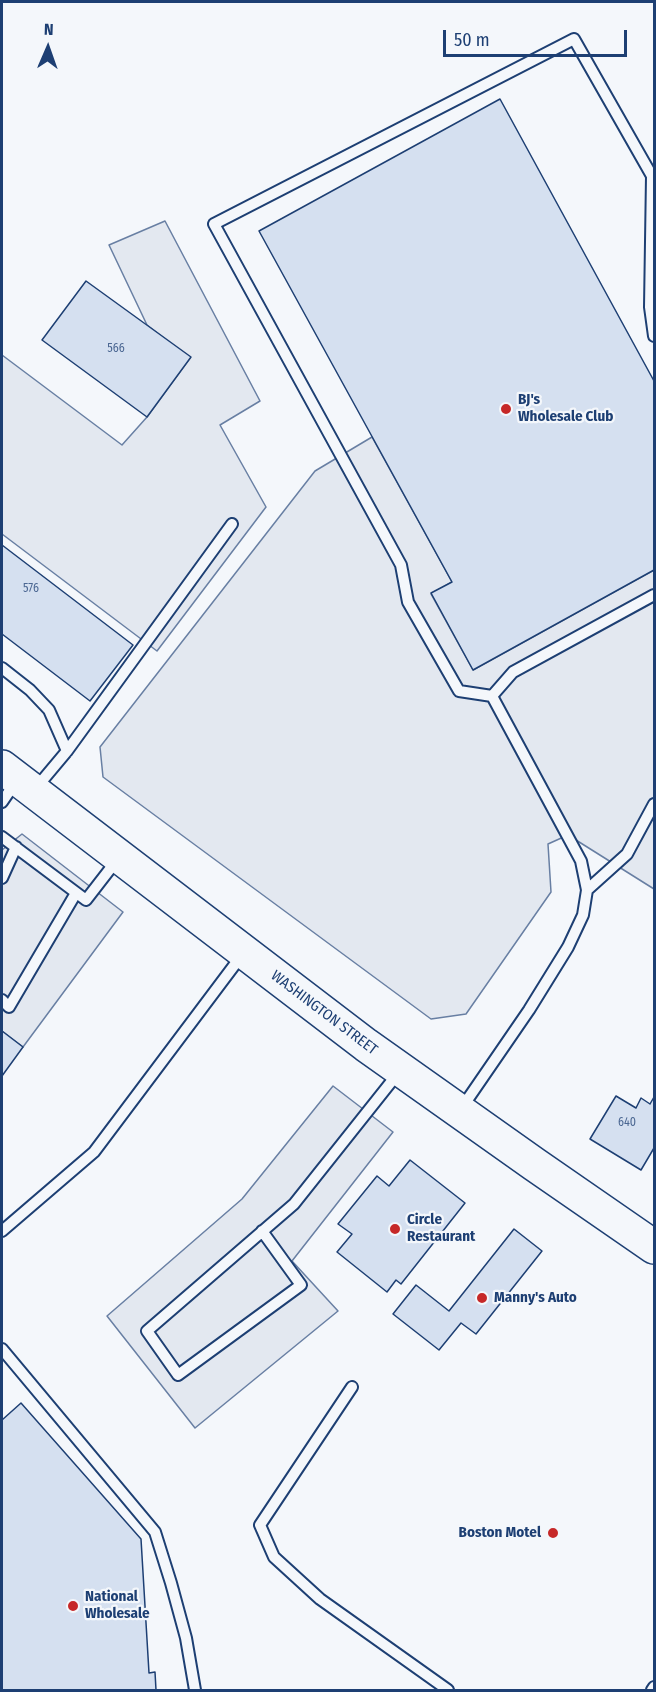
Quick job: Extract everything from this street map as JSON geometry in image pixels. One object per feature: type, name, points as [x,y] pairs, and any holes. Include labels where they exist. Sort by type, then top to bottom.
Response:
[{"type":"main road","name":"WASHINGTON STREET","points":[[14,785],[119,857],[459,1112],[654,1247]]},
{"type":"lane","points":[[492,696],[459,691],[408,602],[401,565],[214,224],[574,39],[652,176],[650,307],[654,336]]},
{"type":"lane","points":[[14,785],[67,751],[232,524]]},
{"type":"lane","points":[[492,696],[513,672],[654,594]]},
{"type":"lane","points":[[2,668],[30,690],[49,710],[67,751]]},
{"type":"lane","points":[[459,1112],[529,1010],[568,947],[583,915],[587,890],[581,861],[492,696]]},
{"type":"lane","points":[[587,890],[627,854],[654,804]]},
{"type":"lane","points":[[2,837],[86,900],[119,857]]},
{"type":"lane","points":[[2,878],[16,847]]},
{"type":"lane","points":[[2,1000],[9,1007],[76,893]]},
{"type":"lane","points":[[2,1231],[94,1152],[244,953]]},
{"type":"lane","points":[[262,1231],[301,1285],[178,1375],[147,1331],[262,1231],[294,1204],[401,1070]]},
{"type":"lane","points":[[2,1349],[155,1532],[186,1638],[195,1690]]},
{"type":"lane","points":[[352,1387],[260,1525],[274,1557],[320,1599],[448,1690]]},
{"type":"shaded area","points":[[165,221],[260,401],[220,425],[266,507],[157,651],[2,534],[2,355],[122,445],[147,417],[190,358],[147,325],[109,245]]},
{"type":"shaded area","points":[[372,437],[452,582],[431,594],[473,670],[654,570],[654,889],[568,835],[548,844],[551,892],[466,1014],[431,1019],[103,777],[100,747],[315,471]]},
{"type":"shaded area","points":[[22,834],[123,912],[23,1047],[2,1031],[2,850]]},
{"type":"shaded area","points":[[333,1086],[393,1132],[292,1261],[338,1311],[195,1428],[107,1316],[242,1199]]},
{"type":"building","name":"BJ's Wholesale Club","points":[[500,99],[654,381],[654,570],[473,670],[431,593],[452,582],[259,231]]},
{"type":"building","points":[[86,281],[191,357],[147,417],[42,340]]},
{"type":"building","points":[[2,545],[133,645],[90,701],[2,634]]},
{"type":"building","points":[[2,1031],[23,1047],[2,1076]]},
{"type":"building","points":[[616,1096],[636,1108],[641,1098],[650,1104],[654,1097],[654,1148],[641,1170],[590,1139]]},
{"type":"building","name":"Circle Restaurant","points":[[410,1160],[465,1203],[401,1284],[396,1280],[387,1292],[337,1252],[352,1234],[338,1224],[377,1176],[389,1186]]},
{"type":"building","name":"Manny's Auto","points":[[514,1229],[542,1251],[476,1334],[461,1323],[439,1350],[393,1314],[416,1285],[449,1311]]},
{"type":"building","name":"National Wholesale","points":[[21,1403],[141,1539],[149,1673],[155,1672],[156,1690],[2,1690],[2,1420]]},
{"type":"place","name":"BJ's Wholesale Club","points":[[506,409]]},
{"type":"place","name":"Circle Restaurant","points":[[395,1229]]},
{"type":"place","name":"Manny's Auto","points":[[482,1298]]},
{"type":"place","name":"Boston Motel","points":[[553,1533]]},
{"type":"place","name":"National Wholesale","points":[[73,1606]]}]
